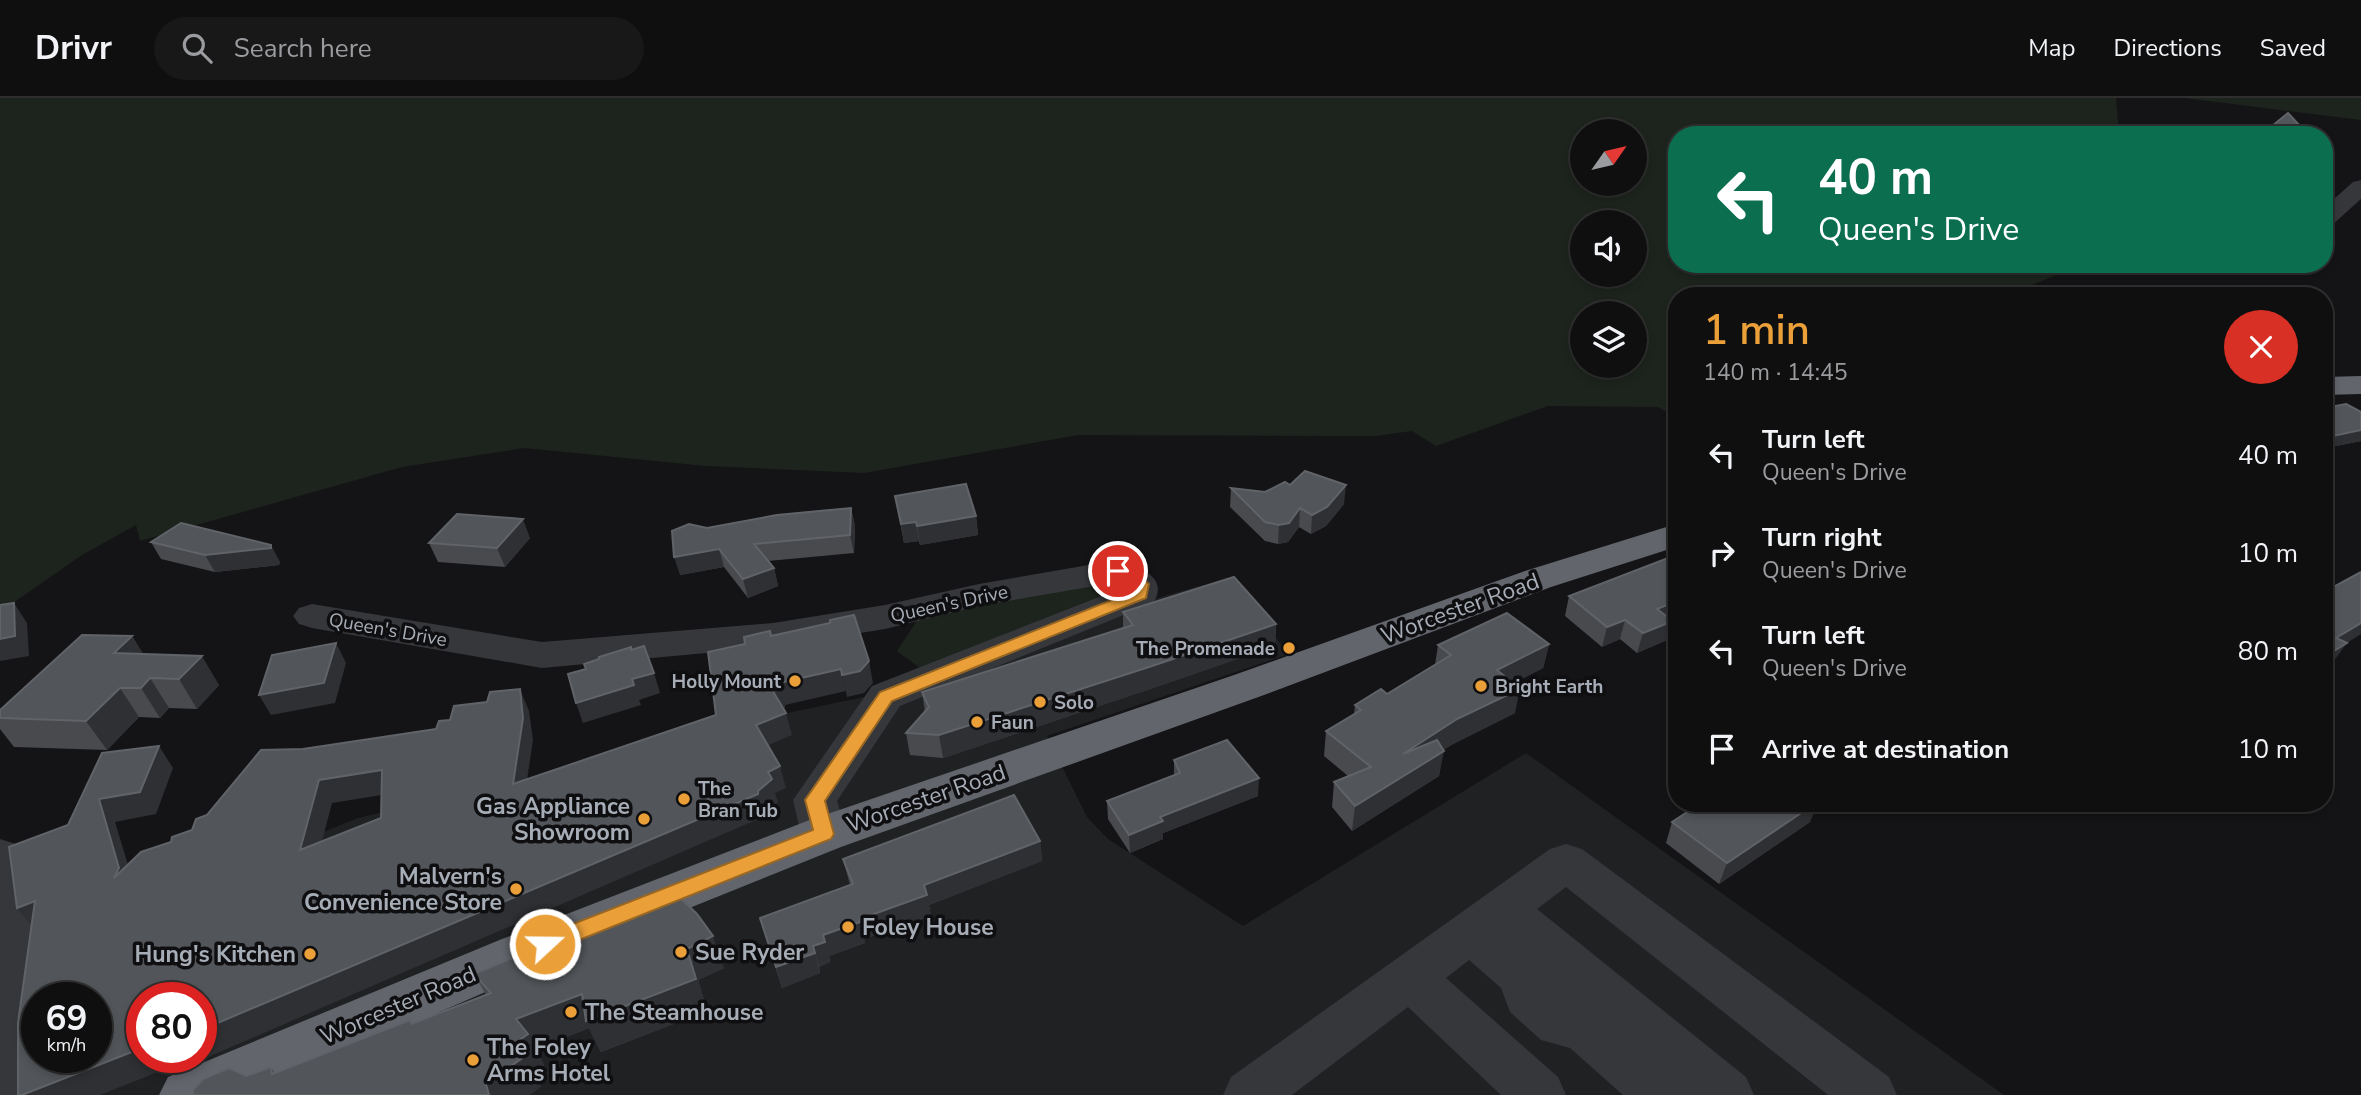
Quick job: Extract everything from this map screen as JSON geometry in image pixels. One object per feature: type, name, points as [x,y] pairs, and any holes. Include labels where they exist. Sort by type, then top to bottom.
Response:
[{"type":"highway","points":[[2333,386],[2361,385]]},
{"type":"highway","name":"Worcester Road","points":[[188,1095],[508,959],[824,834],[1249,685],[1538,579],[1668,538]]},
{"type":"street","points":[[2333,212],[2361,187]]},
{"type":"street","name":"Queen's Drive","points":[[312,616],[542,655],[773,635],[886,617],[979,595],[1118,571],[1141,584],[1140,595],[886,696],[815,800],[824,834]]},
{"type":"street","points":[[0,857],[17,987],[9,1095]]},
{"type":"street","points":[[1250,1095],[1566,862],[1870,1095]]},
{"type":"street","points":[[1486,920],[1525,978],[1528,997],[1559,1024],[1583,1028],[1662,1095]]},
{"type":"street","points":[[1486,920],[1727,1095]]},
{"type":"street","points":[[1410,977],[1539,1095]]},
{"type":"shaded area","points":[[0,98],[2116,98],[2118,126],[1668,126],[1668,273],[2061,273],[2027,287],[1668,287],[1668,413],[1658,407],[1548,406],[1436,446],[1412,431],[1375,436],[1078,435],[864,473],[706,466],[524,448],[402,467],[140,541],[136,525],[82,555],[0,612]]},
{"type":"shaded area","points":[[2185,98],[2361,98],[2361,120]]},
{"type":"shaded area","points":[[1112,578],[1127,595],[920,668],[897,651],[922,613]]},
{"type":"shaded area","points":[[1228,578],[1289,654],[1047,736],[1087,817],[1108,839],[1243,926],[1526,753],[2004,1095],[0,1095],[21,1015],[21,1073],[112,1073],[112,982],[30,982],[32,973],[296,843],[358,818],[525,779],[557,789],[778,715],[878,694],[1090,617]]},
{"type":"building","points":[[2288,113],[2300,126],[2272,126]]},
{"type":"building","points":[[2346,404],[2361,412],[2361,430],[2333,436],[2333,406]]},
{"type":"building","points":[[1305,471],[1346,485],[1327,507],[1312,515],[1300,508],[1289,523],[1279,525],[1265,522],[1231,488],[1265,492],[1285,482],[1290,485]]},
{"type":"building","points":[[966,484],[976,516],[917,526],[916,522],[901,524],[895,496]]},
{"type":"building","points":[[851,508],[850,535],[754,544],[774,568],[743,579],[719,549],[674,557],[672,531],[689,524],[707,528],[777,515]]},
{"type":"building","points":[[457,514],[523,519],[497,548],[429,543]]},
{"type":"building","points":[[181,523],[271,545],[271,548],[205,555],[151,542]]},
{"type":"building","points":[[1668,558],[1668,605],[1657,609],[1668,617],[1668,623],[1643,633],[1625,620],[1607,627],[1569,596]]},
{"type":"building","points":[[2361,572],[2361,623],[2336,638],[2347,643],[2333,652],[2333,587]]},
{"type":"building","points":[[1234,577],[1276,624],[939,735],[906,733],[929,707],[922,692],[1133,625],[1123,612]]},
{"type":"building","points":[[14,603],[15,636],[0,639],[0,605]]},
{"type":"building","points":[[1507,613],[1549,644],[1497,670],[1520,689],[1457,719],[1403,754],[1437,740],[1444,751],[1355,806],[1334,782],[1371,767],[1326,731],[1361,710],[1355,705],[1381,689],[1387,694],[1451,655],[1438,645]]},
{"type":"building","points":[[854,615],[869,661],[860,671],[842,675],[841,669],[779,683],[780,686],[771,688],[786,713],[756,725],[780,766],[768,772],[772,779],[758,794],[217,1023],[217,982],[126,982],[126,1054],[112,1060],[112,982],[24,982],[35,901],[17,908],[9,847],[68,825],[102,753],[159,746],[140,792],[99,799],[119,868],[114,878],[141,852],[171,842],[172,837],[192,830],[196,819],[207,815],[261,750],[303,749],[436,729],[439,721],[450,720],[454,706],[487,702],[490,692],[520,689],[523,718],[513,784],[716,715],[708,652],[745,644],[744,637],[770,631],[771,636],[830,623],[830,620]],"holes":[[[382,770],[381,818],[300,850],[319,780]]]},
{"type":"building","points":[[82,635],[132,636],[114,653],[202,656],[179,679],[150,678],[141,688],[120,688],[86,721],[0,718],[0,710]]},
{"type":"building","points":[[336,643],[324,683],[259,695],[272,655]]},
{"type":"building","points":[[644,646],[654,673],[632,679],[634,685],[576,703],[568,674],[586,669],[584,664],[599,657],[631,647],[631,650]]},
{"type":"building","points":[[1227,740],[1259,778],[1160,817],[1163,821],[1129,835],[1107,801],[1180,773],[1174,760]]},
{"type":"building","points":[[1014,795],[1040,841],[924,885],[927,895],[823,935],[825,942],[813,946],[815,953],[776,967],[760,918],[853,884],[843,859]]},
{"type":"building","points":[[1687,812],[1803,812],[1727,863],[1672,822]]},
{"type":"building","points":[[673,891],[697,914],[713,936],[687,949],[696,979],[586,1021],[582,994],[516,1019],[528,1034],[514,1044],[525,1056],[486,1084],[489,1095],[193,1095],[193,1090],[203,1079],[229,1068],[246,1076],[271,1067],[272,1074],[410,1020],[411,1024],[491,993],[474,974]]},
{"type":"building","points":[[21,1001],[21,1073],[78,1073],[18,1095],[18,1023]]},
{"type":"place","name":"The Promenade","points":[[1289,648]]},
{"type":"place","name":"Holly Mount","points":[[795,681]]},
{"type":"place","name":"Bright Earth","points":[[1481,686]]},
{"type":"place","name":"Solo","points":[[1040,702]]},
{"type":"place","name":"Faun","points":[[977,722]]},
{"type":"place","name":"The Bran Tub","points":[[684,799]]},
{"type":"place","name":"Gas Appliance Showroom","points":[[644,819]]},
{"type":"place","name":"Malvern's Convenience Store","points":[[516,889]]},
{"type":"place","name":"Foley House","points":[[848,927]]},
{"type":"place","name":"Sue Ryder","points":[[681,952]]},
{"type":"place","name":"Hung's Kitchen","points":[[310,954]]},
{"type":"place","name":"The Steamhouse","points":[[571,1012]]},
{"type":"place","name":"The Foley Arms Hotel","points":[[473,1060]]},
{"type":"route","points":[[545,944],[824,834],[815,800],[886,696],[1140,595],[1141,584],[1118,571]]}]
